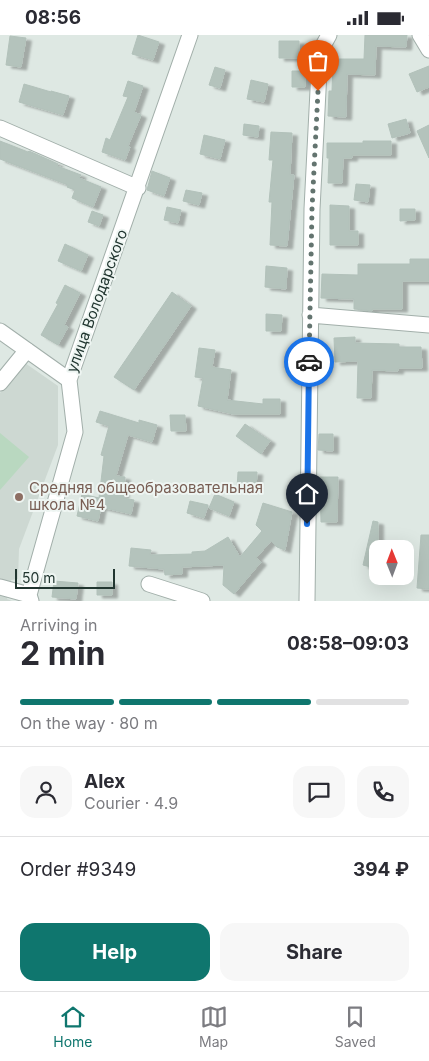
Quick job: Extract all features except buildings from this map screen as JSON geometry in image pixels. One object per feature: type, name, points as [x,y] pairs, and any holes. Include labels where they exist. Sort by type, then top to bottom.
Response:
[{"type":"street","name":"улица Володарского","points":[[30,598],[75,431],[69,380],[138,188],[190,35]]},
{"type":"street","points":[[307,601],[312,209],[320,51],[329,35]]},
{"type":"street","points":[[420,35],[429,50]]},
{"type":"street","points":[[0,128],[138,188]]},
{"type":"street","points":[[310,315],[429,325]]},
{"type":"street","points":[[0,331],[69,380]]},
{"type":"street","points":[[0,383],[27,350]]},
{"type":"street","points":[[149,583],[202,601]]},
{"type":"street","points":[[0,587],[30,598]]},
{"type":"shaded area","name":"Средняя общеобразовательная школа №4","points":[[25,363],[58,386],[58,445],[19,549],[18,579],[11,580],[7,599],[12,601],[0,601],[0,393]]},
{"type":"green space","points":[[0,433],[29,457],[0,490]]},
{"type":"way so far","points":[[309,362],[312,209],[318,91]]},
{"type":"place","name":"Средняя общеобразовательная школа №4","points":[[19,497]]},
{"type":"route","points":[[307,524],[309,362]]}]
